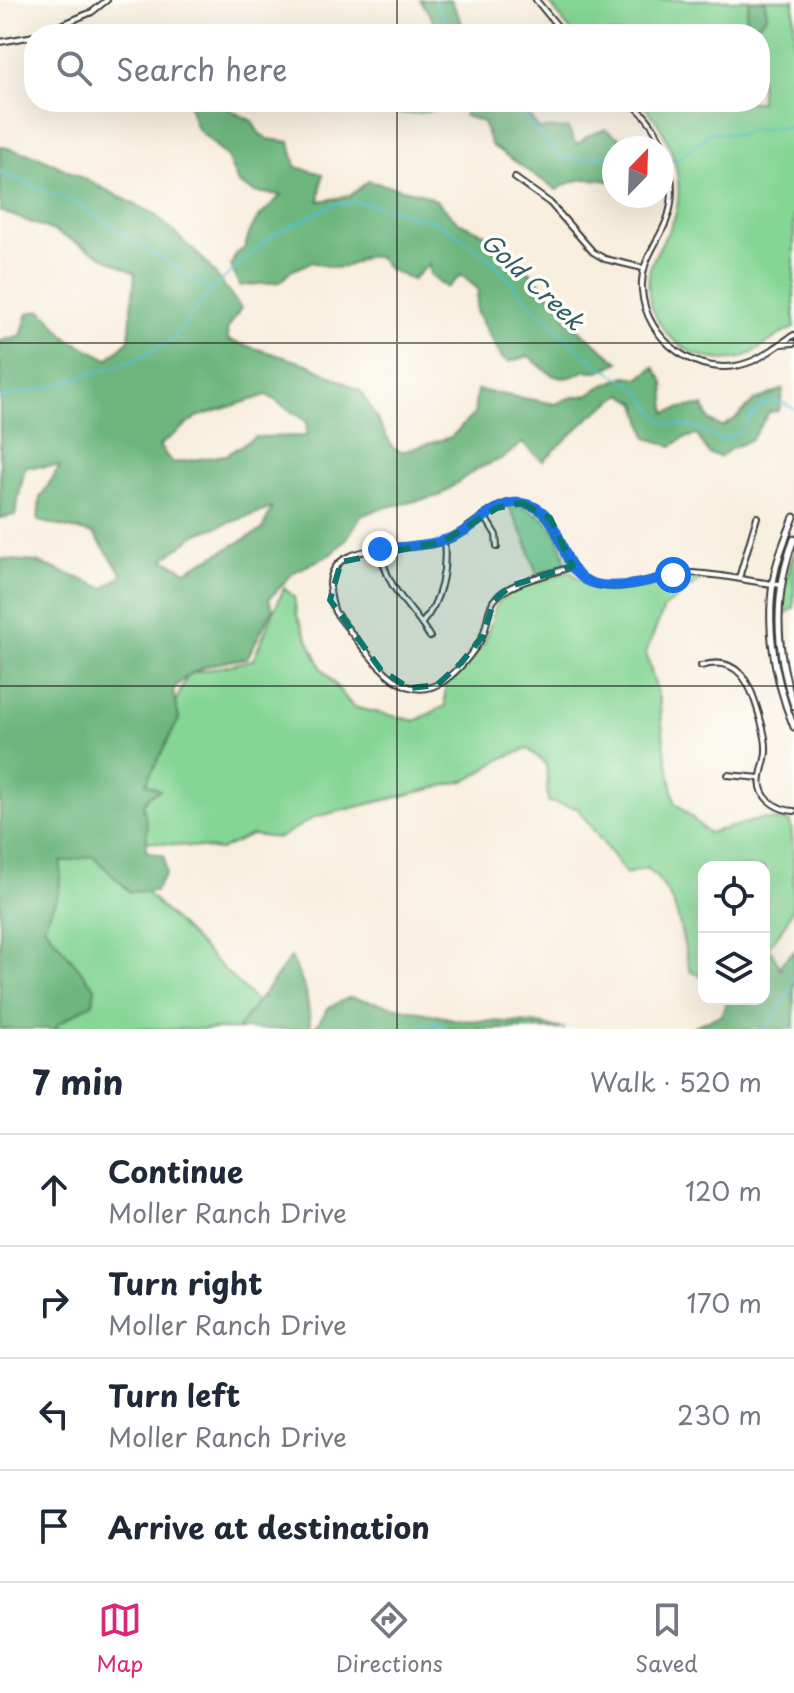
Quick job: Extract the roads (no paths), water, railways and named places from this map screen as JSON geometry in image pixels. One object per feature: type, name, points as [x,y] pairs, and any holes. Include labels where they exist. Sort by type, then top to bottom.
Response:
[{"type":"main road","points":[[794,517],[778,558],[773,584],[773,650],[782,693],[794,727]]},
{"type":"main road","points":[[794,539],[778,607],[779,640],[794,706]]},
{"type":"street","points":[[64,24],[92,12],[107,0]]},
{"type":"street","points":[[536,0],[556,24]]},
{"type":"street","points":[[0,42],[24,38]]},
{"type":"street","points":[[639,112],[651,123],[657,136]]},
{"type":"street","points":[[515,178],[550,203],[593,252],[605,259],[643,268]]},
{"type":"street","points":[[669,208],[643,268],[642,290],[650,319],[659,335],[680,355],[708,365],[732,366],[748,363],[794,335]]},
{"type":"street","points":[[778,345],[794,343]]},
{"type":"street","points":[[573,566],[511,586],[494,600],[483,636],[461,663],[437,685],[409,688],[393,681],[335,612],[330,600],[330,584],[341,562],[356,552],[444,541],[510,503],[536,507],[550,518],[580,577],[596,585],[639,584],[688,572],[781,585]]},
{"type":"street","points":[[485,517],[496,535],[497,547]]},
{"type":"street","points":[[739,578],[757,517]]},
{"type":"street","points":[[422,623],[432,611],[446,562],[444,541]]},
{"type":"street","points":[[380,549],[384,573],[430,637]]},
{"type":"street","points":[[701,666],[710,663],[728,666],[742,674],[750,684],[767,747],[760,785],[766,799],[794,811]]},
{"type":"street","points":[[728,775],[760,778]]},
{"type":"waterway","points":[[435,0],[446,24]]},
{"type":"waterway","points":[[518,112],[528,120],[551,150],[564,159],[602,156]]},
{"type":"waterway","points":[[674,160],[711,132],[739,135],[749,130],[794,127]]},
{"type":"waterway","points":[[0,172],[81,206],[210,290]]},
{"type":"waterway","name":"Gold Creek","points":[[0,398],[57,385],[135,360],[172,340],[211,290],[273,235],[334,204],[356,202],[435,222],[452,231],[494,262],[538,312],[596,364],[637,387],[661,420],[695,427],[723,440],[741,431]]},
{"type":"waterway","name":"Gold Creek","points":[[744,426],[765,403],[778,402],[794,409]]},
{"type":"waterway","points":[[766,1029],[788,996],[794,976]]},
{"type":"waterway","points":[[418,1029],[432,1023],[446,1029]]}]
